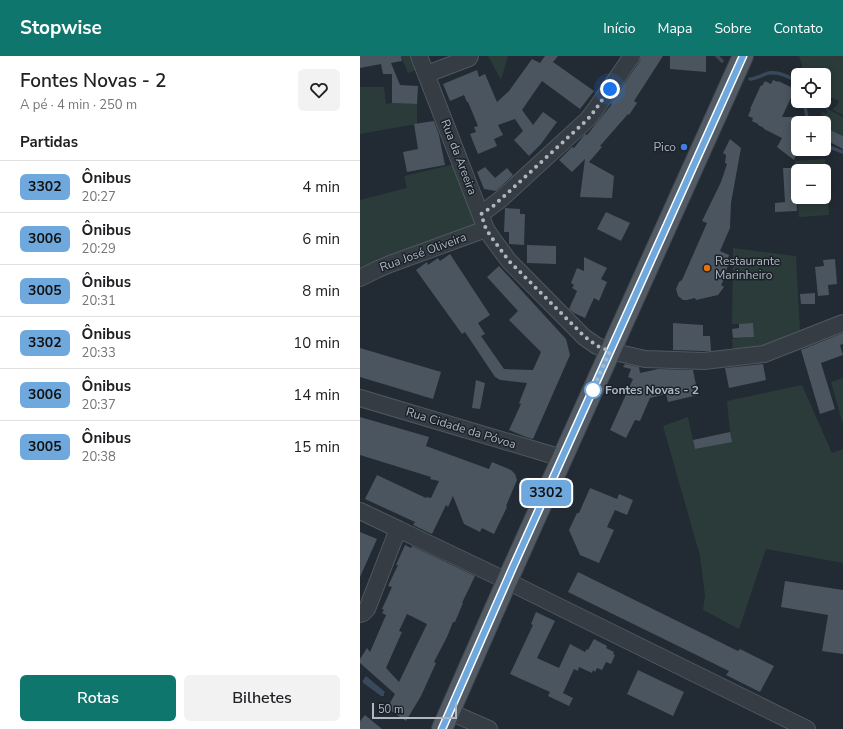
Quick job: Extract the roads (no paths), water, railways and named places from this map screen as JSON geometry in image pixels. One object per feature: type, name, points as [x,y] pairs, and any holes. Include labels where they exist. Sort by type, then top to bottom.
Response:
[{"type":"main road","points":[[446,721],[507,581],[743,56]]},
{"type":"street","name":"Rua da Areeira","points":[[419,56],[486,229],[509,261],[584,336],[597,346],[610,351],[645,359],[704,362],[764,354],[843,323]]},
{"type":"street","points":[[427,74],[469,58],[470,56]]},
{"type":"street","points":[[481,214],[492,207],[588,119],[632,56]]},
{"type":"street","name":"Rua José Oliveira","points":[[360,278],[390,264],[486,229]]},
{"type":"street","name":"Rua Cidade da Póvoa","points":[[360,398],[562,458]]},
{"type":"street","points":[[360,512],[507,581],[806,729]]},
{"type":"street","points":[[360,614],[367,609],[398,529]]},
{"type":"street","points":[[446,721],[489,729]]},
{"type":"water","points":[[366,676],[385,692],[384,696],[381,696],[362,682]]},
{"type":"waterway","points":[[717,56],[722,61]]},
{"type":"waterway","points":[[750,79],[773,73],[791,78]]},
{"type":"waterway","points":[[805,108],[807,116]]},
{"type":"waterway","points":[[831,148],[843,152]]},
{"type":"place","name":"Pico","points":[[684,147]]},
{"type":"place","name":"Restaurante Marinheiro","points":[[707,268]]},
{"type":"place","name":"Fontes Novas - 2","points":[[593,390]]}]
